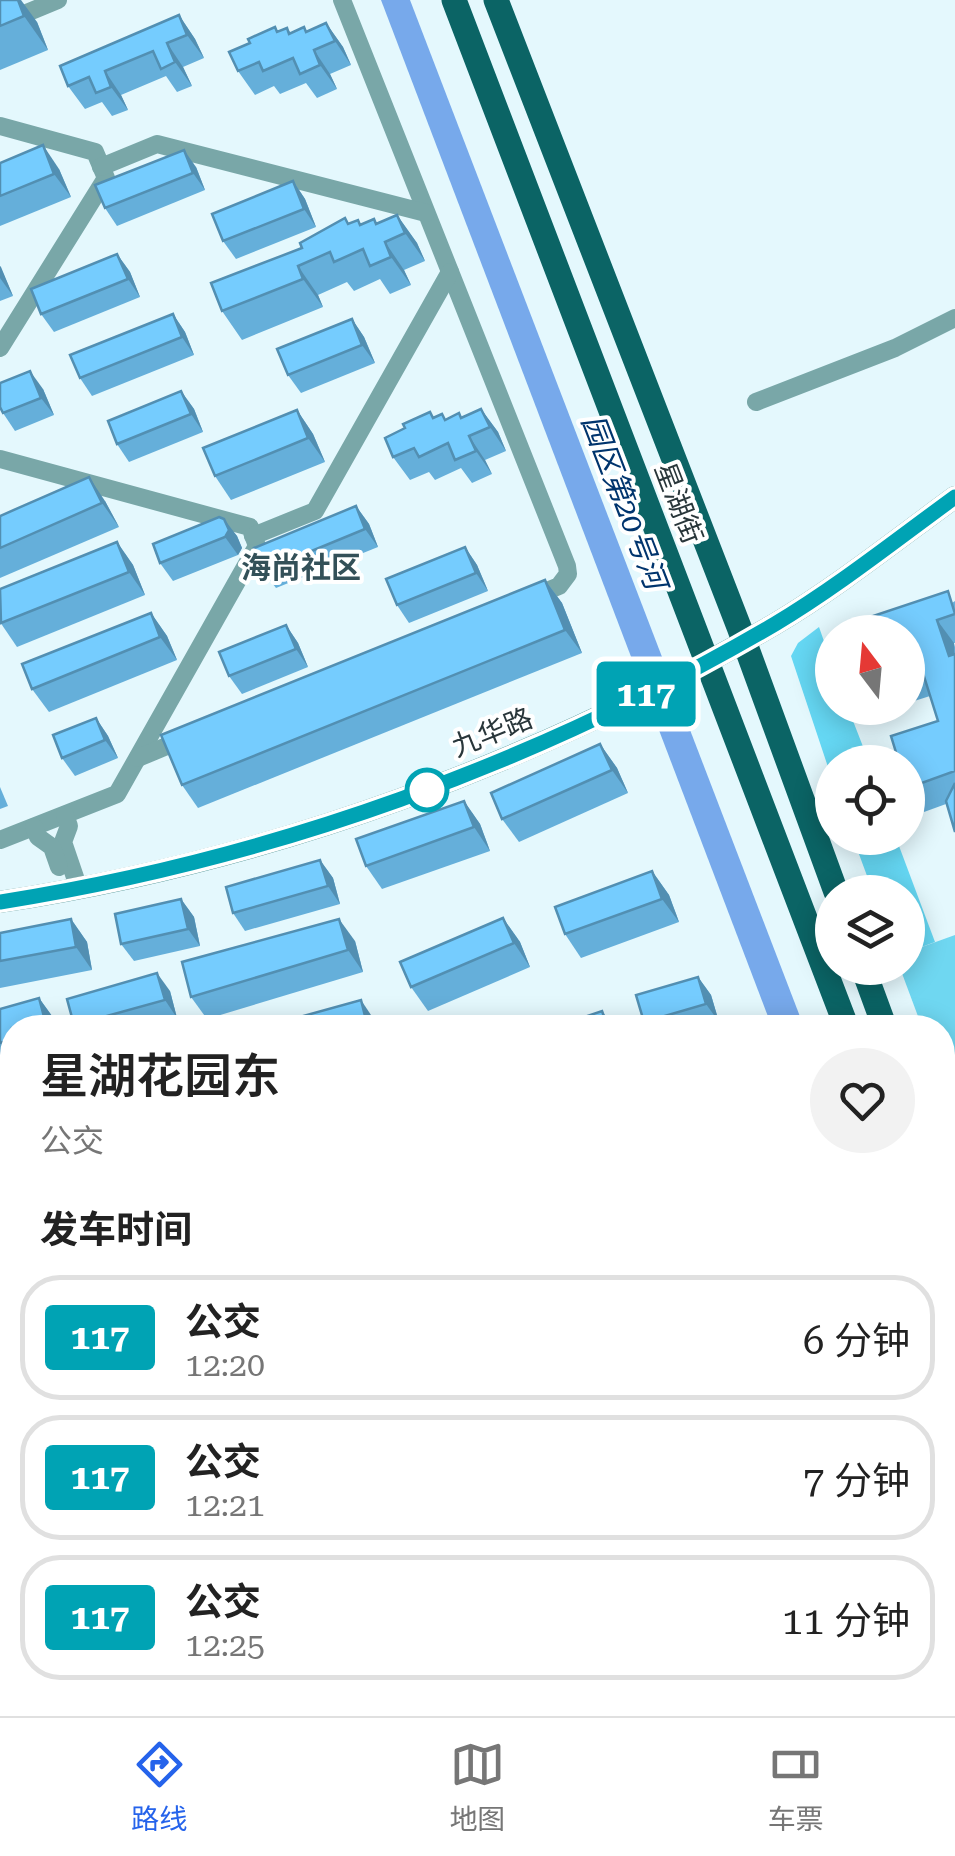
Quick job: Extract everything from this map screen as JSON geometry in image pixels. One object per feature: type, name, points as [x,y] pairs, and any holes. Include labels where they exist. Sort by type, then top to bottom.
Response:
[{"type":"main road","name":"星湖街","points":[[454,0],[843,1015]]},
{"type":"main road","name":"星湖街","points":[[496,0],[744,641],[830,875]]},
{"type":"main road","points":[[869,985],[880,1015]]},
{"type":"street","points":[[0,24],[58,0]]},
{"type":"street","points":[[342,0],[567,566],[568,574],[559,586],[504,608]]},
{"type":"street","points":[[0,126],[96,152],[106,178],[0,348]]},
{"type":"street","points":[[101,167],[157,144],[426,213]]},
{"type":"street","points":[[253,536],[315,512],[450,272]]},
{"type":"street","points":[[756,402],[951,328]]},
{"type":"street","points":[[0,459],[250,526],[257,546],[116,794],[0,840]]},
{"type":"street","name":"九华路","points":[[0,902],[73,890],[257,846],[422,792],[575,730],[784,618],[955,497]]},
{"type":"street","points":[[138,758],[211,728]]},
{"type":"street","points":[[65,815],[69,826],[63,842],[73,890]]},
{"type":"street","points":[[34,827],[38,837],[52,847],[73,890]]},
{"type":"shaded area","points":[[381,0],[410,0],[799,1015],[767,1015]]},
{"type":"shaded area","points":[[815,630],[815,725],[855,725],[862,745],[821,745],[791,656],[798,643]]},
{"type":"shaded area","points":[[859,855],[902,855],[910,875],[867,875]]},
{"type":"shaded area","points":[[925,915],[935,942],[925,946]]},
{"type":"shaded area","points":[[955,935],[955,1015],[918,1015],[906,985],[925,985],[925,946]]},
{"type":"building","points":[[0,0],[18,0],[24,16],[0,26]]},
{"type":"building","points":[[179,15],[187,35],[167,43],[175,62],[161,69],[153,51],[105,71],[111,87],[96,93],[89,77],[68,86],[60,66]]},
{"type":"building","points":[[326,23],[335,41],[314,50],[320,65],[300,74],[293,58],[263,71],[259,62],[238,71],[229,52],[275,27],[277,32],[287,28],[289,34]]},
{"type":"building","points":[[43,145],[54,174],[0,196],[0,163]]},
{"type":"building","points":[[184,150],[193,173],[105,208],[95,185]]},
{"type":"building","points":[[293,181],[304,209],[223,241],[212,214]]},
{"type":"building","points":[[397,215],[405,233],[385,242],[391,257],[370,266],[363,249],[334,262],[330,252],[298,266],[303,279],[222,311],[211,283],[302,248],[300,243],[345,218],[348,224],[358,220],[360,225],[374,219],[376,224]]},
{"type":"building","points":[[117,254],[128,279],[41,314],[31,289]]},
{"type":"building","points":[[173,314],[182,337],[80,378],[70,355]]},
{"type":"building","points":[[352,319],[362,345],[288,375],[277,349]]},
{"type":"building","points":[[30,371],[41,398],[3,413],[0,383]]},
{"type":"building","points":[[181,391],[191,414],[117,444],[108,421]]},
{"type":"building","points":[[481,409],[490,427],[469,436],[476,451],[455,460],[448,443],[419,457],[414,448],[393,457],[385,438],[405,428],[403,424],[430,412],[433,418],[442,414],[445,420]]},
{"type":"building","points":[[297,410],[308,438],[215,476],[203,448]]},
{"type":"building","points":[[89,477],[102,503],[0,548],[0,516]]},
{"type":"building","points":[[356,506],[365,529],[263,571],[254,548]]},
{"type":"building","points":[[219,517],[229,530],[225,537],[160,563],[153,544]]},
{"type":"building","points":[[117,542],[129,572],[1,623],[0,589]]},
{"type":"building","points":[[465,547],[476,573],[397,605],[386,579]]},
{"type":"building","points":[[545,580],[565,630],[182,785],[161,735]]},
{"type":"building","points":[[948,591],[955,614],[937,620],[949,656],[955,654],[955,771],[925,782],[925,745],[894,745],[891,736],[938,721],[925,680],[925,615],[876,615]]},
{"type":"building","points":[[151,613],[160,637],[32,689],[22,664]]},
{"type":"building","points":[[286,625],[296,649],[229,676],[219,652]]},
{"type":"building","points":[[96,718],[105,740],[62,758],[53,735]]},
{"type":"building","points":[[600,744],[612,770],[502,819],[491,793]]},
{"type":"building","points":[[955,783],[955,832],[946,801]]},
{"type":"building","points":[[464,801],[474,827],[366,866],[356,839]]},
{"type":"building","points":[[320,860],[328,886],[233,913],[226,887]]},
{"type":"building","points":[[652,871],[662,899],[565,934],[555,907]]},
{"type":"building","points":[[181,899],[188,929],[121,944],[115,914]]},
{"type":"building","points":[[503,918],[514,943],[411,987],[400,962]]},
{"type":"building","points":[[71,919],[76,947],[0,961],[0,933]]},
{"type":"building","points":[[339,919],[348,950],[191,997],[182,962]]},
{"type":"building","points":[[157,973],[165,1000],[110,1015],[71,1015],[67,999]]},
{"type":"building","points":[[698,977],[706,1004],[668,1015],[642,1015],[636,995]]},
{"type":"building","points":[[39,998],[44,1015],[0,1015],[0,1009]]},
{"type":"building","points":[[361,1000],[365,1015],[307,1015]]},
{"type":"bus line","name":"117","points":[[0,902],[67,892],[257,846],[422,792],[575,730],[774,624],[955,497]]},
{"type":"district","name":"海尚社区","points":[[301,568]]},
{"type":"water label","name":"园区第20号河","points":[[624,502]]}]
